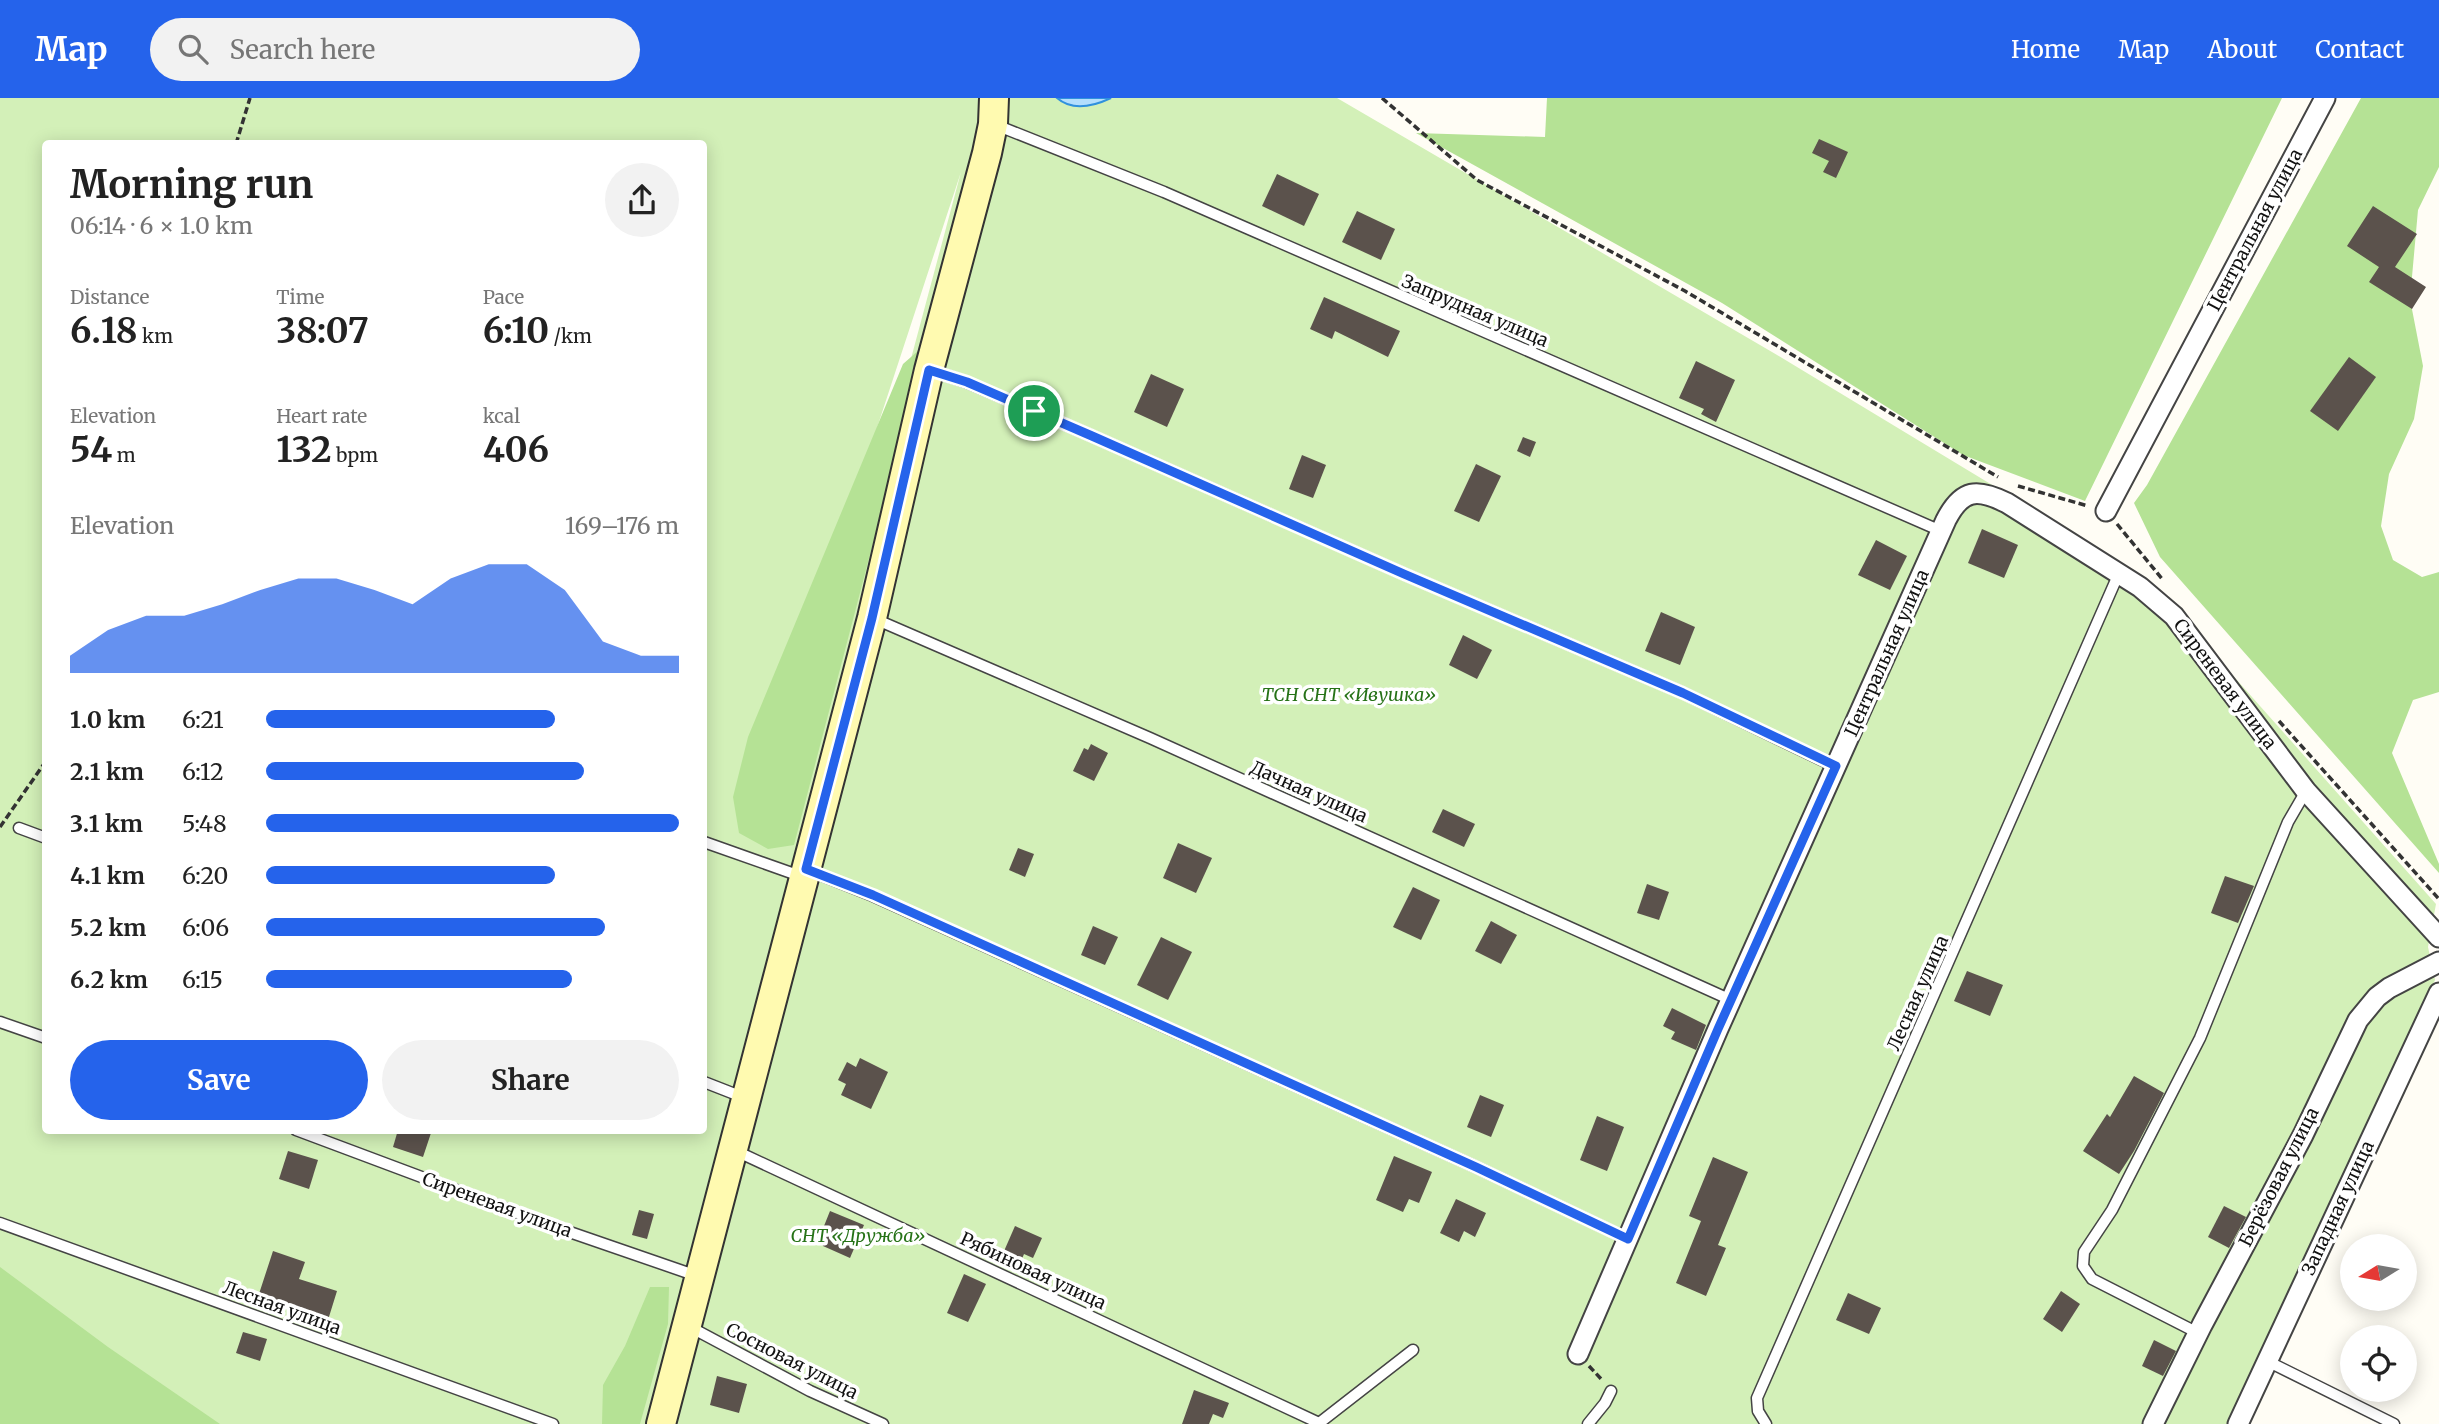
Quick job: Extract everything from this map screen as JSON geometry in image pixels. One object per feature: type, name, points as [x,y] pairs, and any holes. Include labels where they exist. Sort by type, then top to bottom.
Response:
[{"type":"street","name":"Центральная улица","points":[[2106,511],[2325,98]]},
{"type":"street","points":[[661,1424],[872,618],[929,370],[981,181],[994,111]]},
{"type":"street","name":"Сиреневая улица","points":[[1965,495],[1972,493],[1994,497],[2007,503],[2140,587],[2174,616],[2306,791],[2439,937]]},
{"type":"street","name":"Центральная улица","points":[[1578,1354],[1731,1000],[1941,531],[1952,508],[1965,495]]},
{"type":"street","name":"Берёзовая улица","points":[[2153,1424],[2303,1135],[2358,1020],[2377,997],[2389,988],[2439,962]]},
{"type":"street","name":"Западная улица","points":[[2238,1424],[2439,993]]},
{"type":"lane","name":"Запрудная улица","points":[[994,111],[1164,192],[1941,531]]},
{"type":"lane","points":[[929,370],[967,382],[1683,693],[1836,766]]},
{"type":"lane","name":"Лесная улица","points":[[1766,1424],[1758,1411],[1757,1398],[2119,573]]},
{"type":"lane","name":"Дачная улица","points":[[872,618],[1150,738],[1731,1000]]},
{"type":"lane","points":[[2198,1333],[2092,1279],[2082,1266],[2084,1252],[2112,1210],[2200,1038],[2288,822],[2306,791]]},
{"type":"lane","points":[[19,828],[42,837]]},
{"type":"lane","points":[[707,843],[873,895],[1476,1167],[1628,1239]]},
{"type":"lane","points":[[0,1022],[42,1037]]},
{"type":"lane","points":[[707,1083],[746,1098]]},
{"type":"lane","name":"Сиреневая улица","points":[[307,1134],[542,1222],[699,1276]]},
{"type":"lane","name":"Рябиновая улица","points":[[732,1150],[1318,1424]]},
{"type":"lane","name":"Лесная улица","points":[[0,1223],[553,1424]]},
{"type":"lane","name":"Сосновая улица","points":[[687,1325],[810,1391],[883,1424]]},
{"type":"lane","points":[[1318,1424],[1413,1350]]},
{"type":"lane","points":[[2267,1361],[2394,1424]]},
{"type":"lane","points":[[1588,1424],[1611,1391]]},
{"type":"path","points":[[237,140],[250,98]]},
{"type":"path","points":[[1382,98],[1477,180],[1685,291],[2007,483],[2106,511],[2168,586]]},
{"type":"path","points":[[2274,715],[2439,899]]},
{"type":"path","points":[[0,827],[42,767]]},
{"type":"path","points":[[1578,1354],[1611,1391]]},
{"type":"green space","name":"ТСН СНТ «Ивушка»","points":[[0,98],[1337,98],[1772,352],[2123,564],[2172,607],[2436,904],[2428,947],[2435,980],[2227,1424],[133,1424],[0,1306]],"holes":[[[961,172],[886,452],[764,772]]]},
{"type":"green space","points":[[1547,98],[2282,98],[2085,501],[1963,455],[1722,303],[1416,133],[1545,137]]},
{"type":"green space","points":[[2361,98],[2439,98],[2439,167],[2418,210],[2410,299],[2423,366],[2414,419],[2389,474],[2381,526],[2393,560],[2422,577],[2439,572],[2439,692],[2413,700],[2392,753],[2439,864],[2439,873],[2160,557],[2134,503],[2147,485]]},
{"type":"green space","points":[[953,248],[794,845],[768,849],[739,833],[733,797],[748,737],[903,364],[919,350],[946,250]]},
{"type":"green space","points":[[0,1267],[108,1347],[220,1424],[0,1424]]},
{"type":"green space","points":[[650,1287],[669,1287],[668,1324],[640,1424],[602,1424],[603,1385],[625,1346]]},
{"type":"water","points":[[1057,98],[1111,98],[1091,105],[1077,106]]},
{"type":"building","points":[[1819,139],[1848,152],[1836,178],[1823,172],[1829,161],[1812,153]]},
{"type":"building","points":[[1277,174],[1319,194],[1304,226],[1262,206]]},
{"type":"building","points":[[2373,206],[2417,234],[2395,267],[2426,287],[2412,309],[2369,282],[2379,267],[2347,246]]},
{"type":"building","points":[[1357,211],[1395,229],[1381,260],[1342,242]]},
{"type":"building","points":[[1324,297],[1400,331],[1388,357],[1335,331],[1332,339],[1310,329]]},
{"type":"building","points":[[2349,357],[2376,377],[2338,431],[2310,411]]},
{"type":"building","points":[[1696,361],[1735,380],[1716,422],[1701,414],[1704,409],[1679,398]]},
{"type":"building","points":[[1151,374],[1184,389],[1167,427],[1134,412]]},
{"type":"building","points":[[1523,437],[1536,442],[1530,457],[1517,451]]},
{"type":"building","points":[[1302,455],[1326,465],[1313,498],[1289,489]]},
{"type":"building","points":[[1476,464],[1501,476],[1479,522],[1454,511]]},
{"type":"building","points":[[1982,529],[2018,545],[2004,578],[1968,563]]},
{"type":"building","points":[[1876,540],[1907,556],[1890,590],[1858,575]]},
{"type":"building","points":[[1661,612],[1695,627],[1680,665],[1645,651]]},
{"type":"building","points":[[1463,635],[1492,650],[1477,679],[1449,665]]},
{"type":"building","points":[[1091,744],[1108,753],[1094,781],[1073,771],[1084,748],[1088,750]]},
{"type":"building","points":[[1443,809],[1475,824],[1464,847],[1432,832]]},
{"type":"building","points":[[1178,843],[1212,858],[1196,893],[1163,878]]},
{"type":"building","points":[[1018,848],[1034,854],[1025,877],[1009,870]]},
{"type":"building","points":[[2225,876],[2254,886],[2238,923],[2211,913]]},
{"type":"building","points":[[1647,884],[1669,892],[1659,920],[1637,913]]},
{"type":"building","points":[[1413,887],[1440,900],[1421,940],[1393,927]]},
{"type":"building","points":[[1491,921],[1517,935],[1501,964],[1475,951]]},
{"type":"building","points":[[1093,926],[1118,937],[1105,965],[1081,955]]},
{"type":"building","points":[[1161,937],[1192,952],[1168,1000],[1137,985]]},
{"type":"building","points":[[1967,971],[2003,985],[1990,1016],[1954,1001]]},
{"type":"building","points":[[1672,1008],[1706,1025],[1696,1050],[1671,1039],[1675,1032],[1663,1026]]},
{"type":"building","points":[[860,1058],[888,1072],[871,1109],[841,1095],[846,1084],[838,1080],[847,1062],[856,1067]]},
{"type":"building","points":[[2134,1076],[2164,1093],[2119,1174],[2083,1151],[2107,1114],[2110,1117]]},
{"type":"building","points":[[1480,1095],[1504,1105],[1491,1137],[1467,1127]]},
{"type":"building","points":[[1597,1116],[1624,1127],[1607,1171],[1580,1160]]},
{"type":"building","points":[[397,1134],[431,1134],[423,1157],[393,1147]]},
{"type":"building","points":[[288,1151],[318,1160],[309,1189],[279,1179]]},
{"type":"building","points":[[1394,1156],[1432,1172],[1419,1203],[1409,1199],[1403,1212],[1376,1200]]},
{"type":"building","points":[[1713,1157],[1748,1172],[1718,1245],[1726,1248],[1706,1296],[1676,1283],[1701,1221],[1689,1216]]},
{"type":"building","points":[[1456,1199],[1486,1213],[1475,1237],[1464,1231],[1459,1242],[1440,1233]]},
{"type":"building","points":[[2224,1206],[2246,1217],[2229,1248],[2208,1237]]},
{"type":"building","points":[[639,1210],[654,1214],[647,1239],[632,1235]]},
{"type":"building","points":[[830,1211],[864,1225],[850,1258],[823,1246],[820,1236]]},
{"type":"building","points":[[1015,1226],[1042,1238],[1033,1258],[1024,1254],[1019,1266],[1001,1258]]},
{"type":"building","points":[[273,1251],[305,1262],[299,1279],[337,1291],[328,1320],[257,1300]]},
{"type":"building","points":[[964,1274],[986,1284],[968,1322],[947,1313]]},
{"type":"building","points":[[2061,1291],[2080,1304],[2062,1332],[2043,1319]]},
{"type":"building","points":[[1848,1293],[1881,1308],[1869,1334],[1836,1320]]},
{"type":"building","points":[[243,1332],[267,1339],[260,1361],[236,1353]]},
{"type":"building","points":[[2154,1340],[2176,1351],[2163,1376],[2142,1366]]},
{"type":"building","points":[[717,1376],[747,1384],[739,1413],[710,1405]]},
{"type":"building","points":[[1194,1390],[1229,1403],[1223,1418],[1213,1414],[1209,1424],[1182,1424]]},
{"type":"route","points":[[929,370],[967,382],[1034,411],[1683,693],[1836,766],[1718,1029],[1628,1239],[1476,1167],[873,895],[806,869],[872,618],[929,370]]},
{"type":"park label","name":"СНТ «Дружба»","points":[[858,1236]]}]
